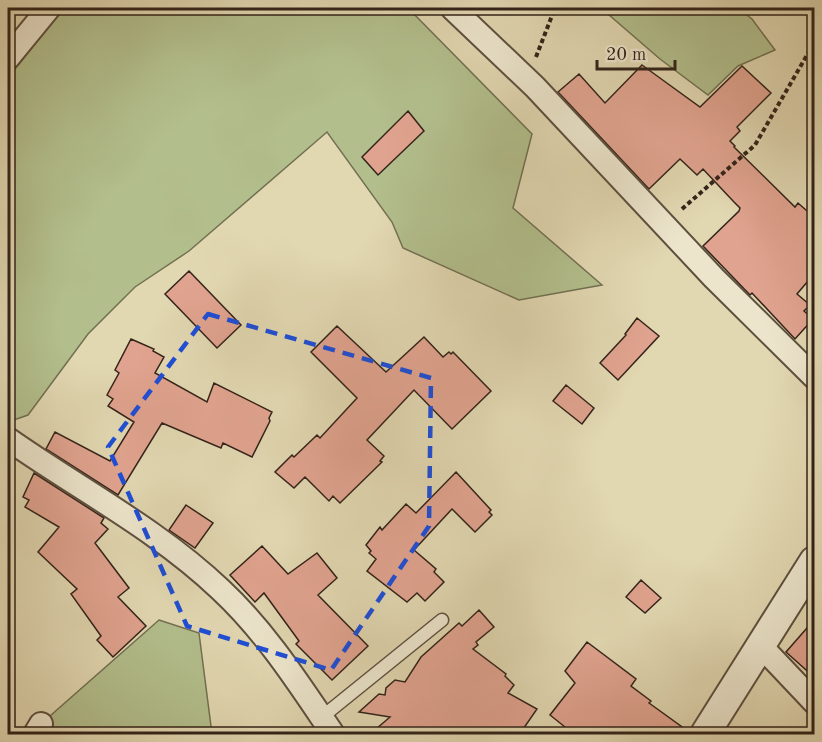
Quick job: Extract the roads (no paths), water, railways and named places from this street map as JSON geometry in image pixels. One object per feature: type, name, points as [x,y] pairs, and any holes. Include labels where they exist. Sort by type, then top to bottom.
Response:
[{"type":"street","points":[[8,58],[49,8]]},
{"type":"street","points":[[452,8],[535,87],[714,278],[814,377]]},
{"type":"street","points":[[8,439],[41,463],[144,527],[220,589],[258,628],[328,726]]},
{"type":"street","points":[[705,735],[814,561]]},
{"type":"street","points":[[761,646],[814,702]]},
{"type":"lane","points":[[328,726],[442,620]]}]
